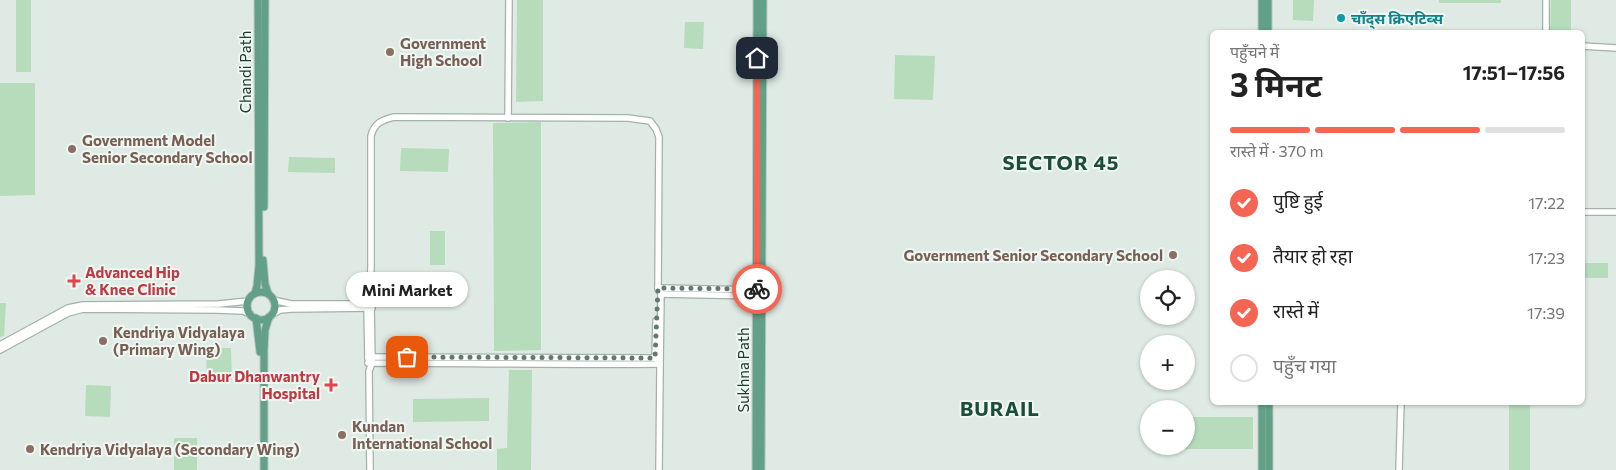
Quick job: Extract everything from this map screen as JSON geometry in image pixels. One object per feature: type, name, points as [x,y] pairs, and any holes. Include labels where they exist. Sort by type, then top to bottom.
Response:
[{"type":"main road","name":"Chandi Path","points":[[254,293],[258,286],[259,265],[258,0]]},
{"type":"main road","name":"Chandi Path","points":[[265,0],[263,266],[268,294]]},
{"type":"main road","name":"Sukhna Path","points":[[757,0],[761,470]]},
{"type":"main road","name":"Sukhna Path","points":[[756,470],[764,0]]},
{"type":"main road","points":[[1262,0],[1262,30]]},
{"type":"main road","points":[[1268,0],[1268,30]]},
{"type":"main road","points":[[260,470],[260,351],[253,316],[247,306],[254,293],[260,292],[268,294],[274,300],[275,305],[264,330],[264,470]]},
{"type":"main road","points":[[253,316],[262,319],[270,316]]},
{"type":"main road","points":[[1262,405],[1262,470]]},
{"type":"main road","points":[[1269,405],[1269,470]]},
{"type":"street","points":[[508,118],[509,0]]},
{"type":"street","points":[[1546,0],[1546,30]]},
{"type":"street","points":[[1585,46],[1616,48]]},
{"type":"street","points":[[370,470],[370,136],[376,125],[382,120],[394,117],[628,118],[650,121],[656,128],[659,137],[659,470]]},
{"type":"street","points":[[1585,212],[1616,212]]},
{"type":"street","points":[[659,291],[760,293]]},
{"type":"street","points":[[659,291],[655,358],[660,364]]},
{"type":"street","points":[[274,300],[291,304],[369,306]]},
{"type":"street","points":[[0,345],[68,308],[84,305],[218,304],[248,301]]},
{"type":"street","points":[[270,316],[280,310],[369,306]]},
{"type":"street","points":[[0,350],[68,313],[83,309],[243,311],[253,316]]},
{"type":"street","points":[[370,361],[655,358]]},
{"type":"street","points":[[370,361],[660,364]]},
{"type":"street","points":[[1399,470],[1401,405]]},
{"type":"green space","points":[[16,0],[31,0],[31,72],[16,72]]},
{"type":"green space","points":[[517,0],[543,0],[543,101],[516,102]]},
{"type":"green space","points":[[1293,0],[1314,0],[1313,21],[1293,20]]},
{"type":"green space","points":[[1439,0],[1501,0],[1501,3],[1439,3]]},
{"type":"green space","points":[[1551,0],[1571,0],[1571,30],[1550,30]]},
{"type":"green space","points":[[685,22],[704,22],[703,49],[684,48]]},
{"type":"green space","points":[[895,55],[935,56],[933,100],[894,99]]},
{"type":"green space","points":[[0,83],[35,83],[35,195],[0,196]]},
{"type":"green space","points":[[541,122],[541,350],[494,351],[493,123]]},
{"type":"green space","points":[[401,148],[449,149],[448,172],[400,171]]},
{"type":"green space","points":[[289,157],[335,158],[335,173],[288,172]]},
{"type":"green space","points":[[430,231],[445,231],[445,265],[430,265]]},
{"type":"green space","points":[[1585,263],[1608,263],[1608,278],[1585,278]]},
{"type":"green space","points":[[0,303],[6,303],[4,336],[0,337]]},
{"type":"green space","points":[[206,348],[231,348],[232,380],[207,381]]},
{"type":"green space","points":[[509,370],[532,370],[531,470],[497,470],[497,449],[507,448]]},
{"type":"green space","points":[[86,385],[111,386],[110,417],[85,416]]},
{"type":"green space","points":[[489,398],[489,421],[413,422],[413,399]]},
{"type":"green space","points":[[1509,405],[1530,405],[1530,470],[1509,470]]},
{"type":"green space","points":[[1195,417],[1253,417],[1253,449],[1195,449]]},
{"type":"green space","points":[[174,438],[197,438],[197,470],[174,470]]},
{"type":"way so far","points":[[407,357],[655,358],[658,288],[757,289]]},
{"type":"place","name":"चाँद्स क्रिएटिव्स","points":[[1341,18]]},
{"type":"place","name":"Government High School","points":[[390,52]]},
{"type":"place","name":"Government Model Senior Secondary School","points":[[72,149]]},
{"type":"place","name":"Government Senior Secondary School","points":[[1173,255]]},
{"type":"place","name":"Advanced Hip & Knee Clinic","points":[[74,281]]},
{"type":"place","name":"Kendriya Vidyalaya (Primary Wing)","points":[[103,341]]},
{"type":"place","name":"Mini Market","points":[[407,357]]},
{"type":"place","name":"Dabur Dhanwantry Hospital","points":[[331,385]]},
{"type":"place","name":"Kundan International School","points":[[342,435]]},
{"type":"place","name":"Kendriya Vidyalaya (Secondary Wing)","points":[[30,449]]},
{"type":"district","name":"SECTOR 45","points":[[1061,162]]},
{"type":"district","name":"BURAIL","points":[[1000,408]]},
{"type":"route","points":[[757,58],[757,289]]}]
